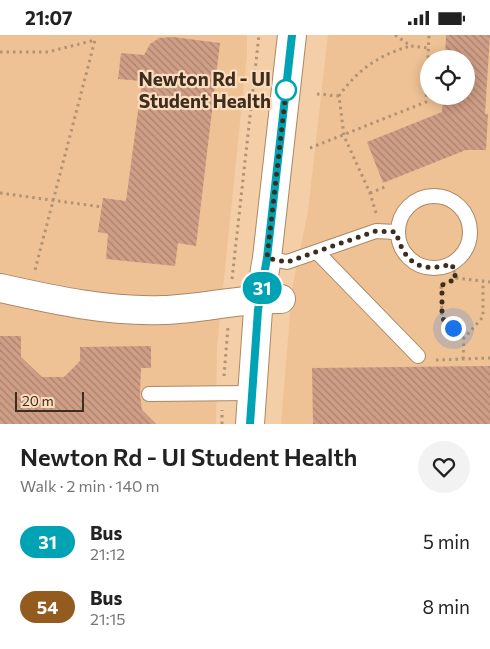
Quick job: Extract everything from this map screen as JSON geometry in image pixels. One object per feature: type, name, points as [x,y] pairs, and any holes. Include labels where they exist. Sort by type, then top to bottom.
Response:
[{"type":"street","points":[[250,424],[252,393],[270,299],[267,258],[292,35]]},
{"type":"street","points":[[0,288],[68,303],[130,310],[171,310],[270,299]]},
{"type":"lane","points":[[434,195],[452,200],[466,214],[471,232],[466,251],[452,264],[434,269],[415,264],[401,251],[396,232],[401,214],[415,200],[434,195]]},
{"type":"lane","points":[[267,258],[287,262],[376,231],[396,232]]},
{"type":"lane","points":[[317,252],[424,358]]},
{"type":"lane","points":[[149,394],[252,393]]},
{"type":"path","points":[[222,424],[222,393],[236,226],[260,35]]},
{"type":"path","points":[[395,35],[411,46]]},
{"type":"path","points":[[310,148],[426,102],[429,35]]},
{"type":"path","points":[[0,52],[48,52],[95,40],[29,295]]},
{"type":"path","points":[[376,231],[376,213],[370,193],[344,136],[339,96],[351,78],[371,62],[396,50],[411,46],[428,48]]},
{"type":"path","points":[[317,94],[339,96]]},
{"type":"path","points":[[370,193],[387,186]]},
{"type":"path","points":[[0,193],[102,207]]},
{"type":"path","points":[[452,264],[456,279]]},
{"type":"path","points":[[464,338],[442,318],[442,285],[456,279],[490,281]]},
{"type":"path","points":[[463,359],[464,338],[483,317],[483,282]]},
{"type":"path","points":[[424,358],[490,358]]},
{"type":"shaded area","points":[[0,35],[247,35],[247,54],[217,347],[216,424],[0,424]]},
{"type":"shaded area","points":[[328,35],[490,35],[490,424],[281,424],[292,289],[308,211]]},
{"type":"building","points":[[446,35],[490,35],[485,114],[488,114],[486,150],[466,150],[383,183],[367,142],[442,112],[442,105],[475,105],[475,50],[445,50]]},
{"type":"building","points":[[173,37],[220,43],[196,246],[178,243],[175,266],[106,259],[108,234],[98,232],[103,198],[126,201],[142,81],[118,79],[121,53],[144,55],[150,44],[159,38]]},
{"type":"building","points":[[0,336],[21,336],[21,357],[42,377],[64,377],[80,361],[80,347],[151,346],[151,368],[141,368],[140,395],[142,410],[156,424],[0,424]]},
{"type":"building","points":[[490,366],[490,424],[313,424],[312,368]]},
{"type":"bus line","name":"31","points":[[250,424],[258,310],[267,258],[279,162],[292,35]]},
{"type":"place","name":"Newton Rd - UI Student Health","points":[[286,90]]},
{"type":"route","points":[[286,90],[287,83],[267,258],[287,262],[376,231],[396,232],[401,251],[415,264],[434,269],[452,264],[456,279],[442,285],[442,318],[453,328]]}]
